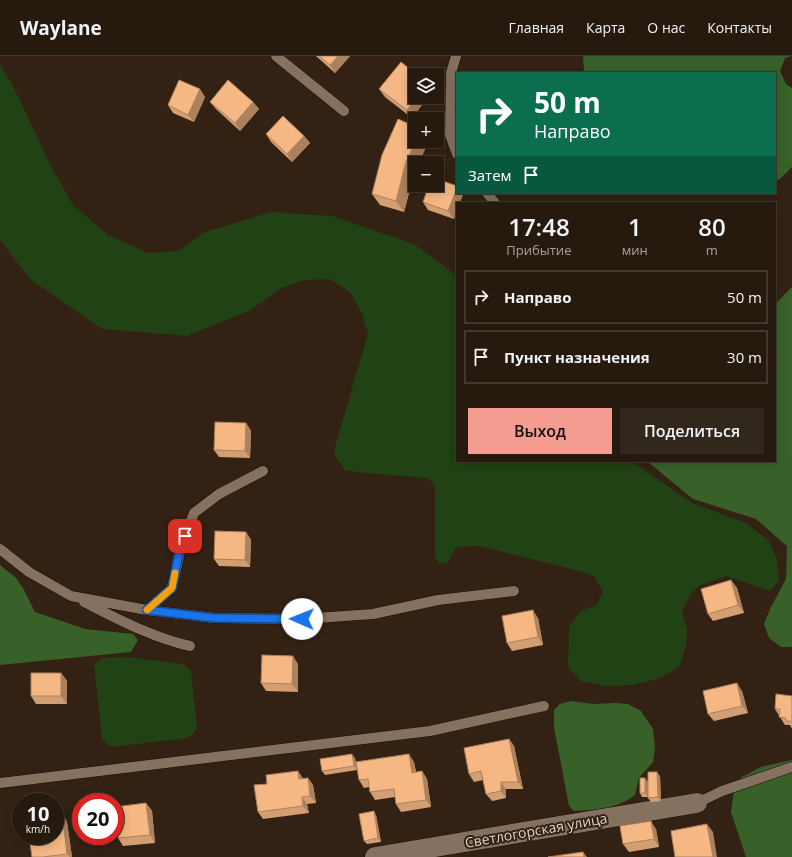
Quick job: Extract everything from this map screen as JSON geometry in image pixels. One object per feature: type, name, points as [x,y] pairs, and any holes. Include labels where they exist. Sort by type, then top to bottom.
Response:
[{"type":"street","name":"Светлогорская улица","points":[[375,857],[697,803]]},
{"type":"lane","points":[[276,56],[344,111]]},
{"type":"lane","points":[[456,56],[451,73],[450,135],[456,151]]},
{"type":"lane","points":[[488,194],[494,202]]},
{"type":"lane","points":[[147,610],[172,588],[180,548],[194,513],[219,494],[263,471]]},
{"type":"lane","points":[[0,549],[29,572],[71,596],[130,625],[174,642],[190,646]]},
{"type":"lane","points":[[71,596],[147,610],[214,618],[302,619],[372,614],[438,600],[514,591]]},
{"type":"lane","points":[[0,783],[430,731],[544,706]]},
{"type":"lane","points":[[697,803],[748,781],[792,767]]},
{"type":"green space","points":[[583,56],[791,56],[785,58],[780,71],[786,84],[792,88],[792,167],[776,181],[776,72],[585,72]]},
{"type":"green space","points":[[0,64],[15,90],[51,166],[73,205],[108,235],[148,253],[179,251],[205,232],[272,212],[332,216],[414,244],[456,275],[456,462],[632,462],[692,503],[746,523],[768,540],[777,559],[779,581],[770,591],[726,576],[699,586],[690,595],[682,611],[687,629],[686,646],[680,666],[660,678],[633,685],[604,686],[581,681],[568,667],[569,627],[581,611],[596,605],[603,592],[594,576],[479,546],[456,547],[448,562],[439,564],[435,557],[435,485],[428,478],[345,470],[336,457],[334,450],[368,334],[362,313],[350,292],[330,279],[305,280],[281,288],[249,311],[187,336],[102,329],[30,279],[0,240]]},
{"type":"green space","points":[[792,287],[792,647],[781,647],[769,638],[764,624],[786,579],[787,546],[756,519],[693,499],[648,462],[776,462],[776,303]]},
{"type":"green space","points":[[0,565],[16,578],[23,588],[35,612],[85,629],[133,634],[138,640],[131,652],[0,665]]},
{"type":"green space","points":[[126,657],[183,664],[191,671],[197,729],[188,738],[111,747],[102,739],[94,664],[102,658]]},
{"type":"green space","points":[[571,701],[593,704],[628,704],[641,711],[653,729],[655,748],[653,762],[639,778],[635,795],[628,800],[606,808],[591,810],[574,811],[569,806],[554,727],[554,710],[560,704]]},
{"type":"green space","points":[[792,760],[792,857],[746,857],[731,812],[734,791],[742,777],[761,767]]},
{"type":"building","points":[[319,56],[338,56],[330,65]]},
{"type":"building","points":[[401,62],[408,68],[408,104],[412,104],[407,110],[379,89]]},
{"type":"building","points":[[179,80],[200,89],[188,115],[168,105]]},
{"type":"building","points":[[228,80],[253,102],[235,123],[210,102]]},
{"type":"building","points":[[283,116],[304,136],[287,154],[266,134]]},
{"type":"building","points":[[398,119],[408,123],[408,148],[413,148],[406,162],[396,201],[372,194],[382,155]]},
{"type":"building","points":[[444,181],[456,186],[456,191],[448,211],[423,202],[427,192],[444,192]]},
{"type":"building","points":[[215,422],[246,423],[245,451],[214,450]]},
{"type":"building","points":[[215,531],[246,532],[245,560],[214,559]]},
{"type":"building","points":[[731,580],[738,605],[708,614],[701,589]]},
{"type":"building","points":[[533,610],[538,637],[507,643],[502,616]]},
{"type":"building","points":[[262,655],[293,656],[292,684],[261,683]]},
{"type":"building","points":[[31,673],[61,673],[61,696],[31,696]]},
{"type":"building","points":[[737,683],[742,706],[708,714],[703,691]]},
{"type":"building","points":[[776,694],[792,696],[792,721],[787,721],[785,718],[779,717],[780,709],[775,709]]},
{"type":"building","points":[[509,739],[518,782],[501,782],[501,791],[486,794],[481,771],[469,774],[464,748]]},
{"type":"building","points":[[352,754],[354,766],[322,771],[320,759]]},
{"type":"building","points":[[409,754],[412,773],[422,771],[426,800],[396,804],[394,789],[370,792],[368,779],[359,780],[356,762]]},
{"type":"building","points":[[298,771],[299,779],[308,778],[310,796],[302,797],[303,806],[258,812],[254,785],[267,784],[266,775]]},
{"type":"building","points":[[648,772],[657,772],[658,797],[648,798]]},
{"type":"building","points":[[640,778],[645,778],[645,793],[640,793]]},
{"type":"building","points":[[146,803],[150,835],[124,837],[124,806]]},
{"type":"building","points":[[374,811],[378,838],[364,841],[359,814]]},
{"type":"building","points":[[651,821],[654,839],[623,844],[620,826]]},
{"type":"building","points":[[707,824],[713,857],[675,857],[671,831]]},
{"type":"building","points":[[64,830],[67,854],[32,857],[30,845],[64,845]]},
{"type":"building","points":[[583,852],[584,857],[548,857]]},
{"type":"slow traffic","points":[[147,610],[172,588],[175,573]]},
{"type":"route","points":[[185,536],[180,548],[172,588],[147,610],[214,618],[302,619]]}]
